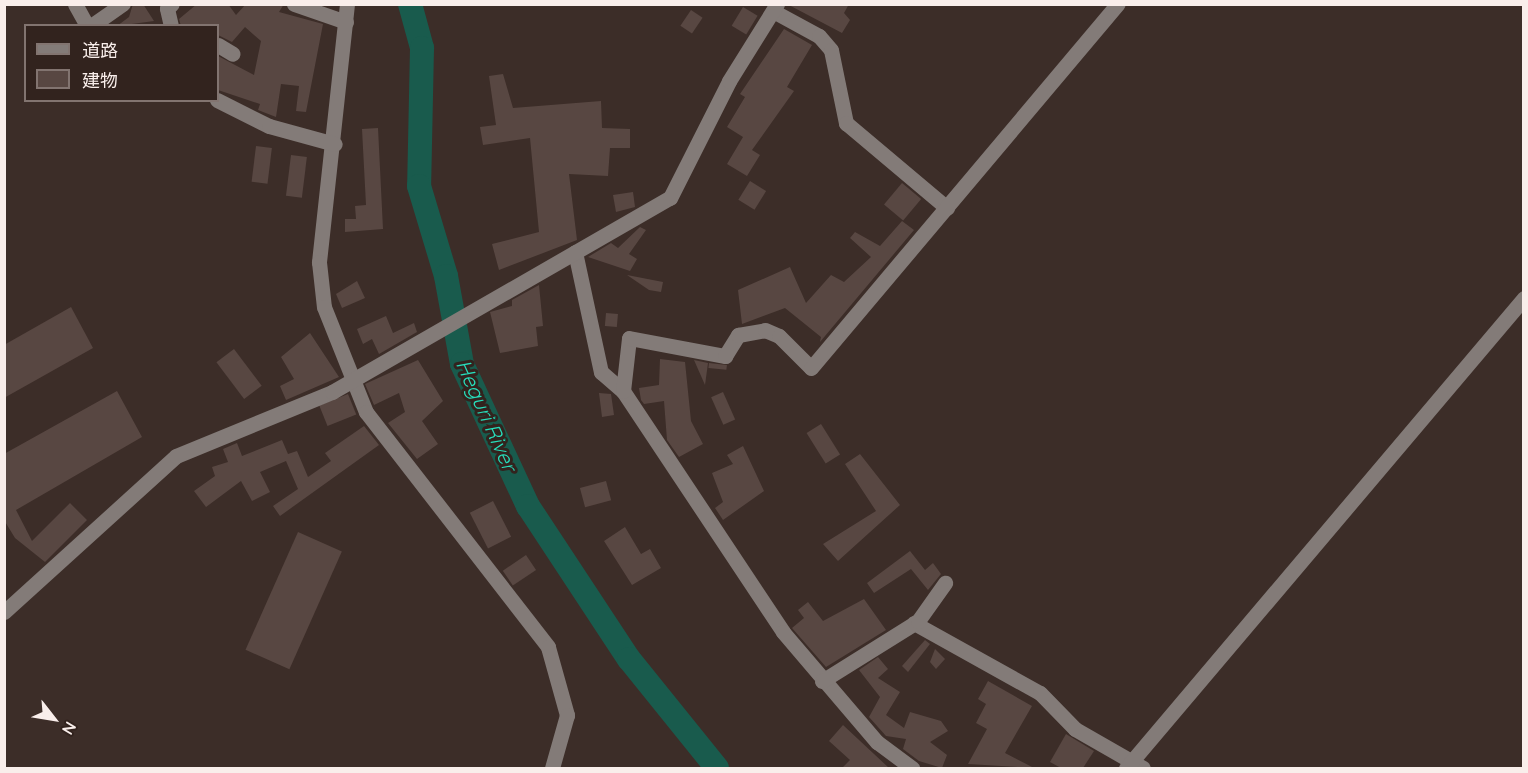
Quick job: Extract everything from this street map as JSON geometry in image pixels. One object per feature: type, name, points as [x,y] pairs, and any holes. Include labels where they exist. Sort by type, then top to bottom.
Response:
[{"type":"street","points":[[75,4],[88,24]]},
{"type":"street","points":[[92,24],[123,4]]},
{"type":"street","points":[[171,24],[167,8],[172,4]]},
{"type":"street","points":[[294,4],[346,21]]},
{"type":"street","points":[[347,4],[320,273],[324,307],[350,382],[391,447],[548,647],[567,716],[552,768]]},
{"type":"street","points":[[623,391],[629,338],[725,356],[738,335],[765,330],[779,336],[811,368],[1117,4]]},
{"type":"street","points":[[4,612],[176,456],[294,412],[670,198],[729,81],[775,8],[819,36],[831,50],[846,123],[947,208]]},
{"type":"street","points":[[219,46],[232,54]]},
{"type":"street","points":[[219,101],[269,126],[334,144]]},
{"type":"street","points":[[575,252],[602,372],[623,391],[696,505],[822,681],[877,742],[912,768]]},
{"type":"street","points":[[914,623],[1040,693],[1075,729],[1134,766],[1524,298]]},
{"type":"street","points":[[822,681],[914,623],[945,583]]},
{"type":"building","points":[[133,4],[143,4],[154,21],[120,24],[129,17]]},
{"type":"building","points":[[197,4],[228,4],[236,15],[246,4],[284,4],[279,12],[323,24],[306,112],[296,111],[299,86],[281,84],[276,117],[258,110],[260,104],[219,90],[219,57],[254,75],[261,41],[245,27],[232,42],[219,36],[219,24],[180,24],[179,19]]},
{"type":"building","points":[[787,4],[849,4],[844,13],[850,20],[842,33]]},
{"type":"building","points":[[743,7],[758,16],[746,35],[732,26]]},
{"type":"building","points":[[691,10],[703,18],[692,34],[680,26]]},
{"type":"building","points":[[784,29],[812,45],[787,87],[794,91],[752,150],[760,155],[747,176],[727,164],[743,137],[727,127],[745,97],[740,94]]},
{"type":"building","points":[[503,74],[513,108],[601,101],[602,128],[630,129],[630,148],[610,148],[608,176],[569,174],[577,240],[499,270],[492,244],[539,232],[530,138],[483,145],[480,127],[496,125],[489,76]]},
{"type":"building","points":[[378,128],[383,229],[345,232],[345,219],[356,219],[355,206],[366,205],[362,129]]},
{"type":"building","points":[[256,146],[272,148],[267,184],[252,182]]},
{"type":"building","points":[[291,155],[307,157],[302,198],[286,196]]},
{"type":"building","points":[[750,181],[766,191],[754,210],[738,200]]},
{"type":"building","points":[[902,183],[921,199],[903,221],[884,204]]},
{"type":"building","points":[[633,192],[635,207],[616,212],[613,195]]},
{"type":"building","points":[[902,221],[914,230],[820,342],[821,337],[785,308],[742,324],[738,290],[790,267],[806,303],[831,275],[844,282],[871,257],[850,238],[855,232],[880,246]]},
{"type":"building","points":[[640,227],[646,230],[629,254],[637,259],[630,271],[588,257],[611,243],[618,248]]},
{"type":"building","points":[[627,275],[663,282],[661,292],[649,290]]},
{"type":"building","points":[[357,281],[365,298],[342,308],[336,294]]},
{"type":"building","points":[[539,285],[543,326],[536,327],[538,346],[500,353],[490,312],[512,306],[512,300]]},
{"type":"building","points":[[71,307],[93,348],[4,398],[4,345]]},
{"type":"building","points":[[606,313],[618,314],[617,327],[605,326]]},
{"type":"building","points":[[386,316],[393,333],[414,323],[417,332],[379,354],[372,339],[363,344],[357,329]]},
{"type":"building","points":[[310,333],[339,377],[286,400],[280,386],[294,379],[281,357]]},
{"type":"building","points":[[234,349],[262,386],[244,399],[216,362]]},
{"type":"building","points":[[660,359],[685,362],[691,421],[703,444],[679,457],[667,440],[664,401],[644,404],[641,400],[639,388],[659,385]]},
{"type":"building","points":[[418,360],[443,401],[422,421],[438,444],[417,459],[388,423],[405,412],[399,393],[374,405],[365,384]]},
{"type":"building","points":[[694,360],[708,363],[705,385]]},
{"type":"building","points":[[709,363],[727,365],[726,370],[708,368]]},
{"type":"building","points":[[117,391],[142,437],[16,510],[32,541],[70,503],[87,520],[45,562],[15,538],[4,520],[4,454]]},
{"type":"building","points":[[723,392],[735,419],[723,425],[711,397]]},
{"type":"building","points":[[599,393],[611,394],[614,415],[602,417]]},
{"type":"building","points":[[348,394],[356,414],[327,426],[319,406]]},
{"type":"building","points":[[821,424],[840,455],[826,464],[807,433]]},
{"type":"building","points":[[364,426],[379,445],[280,516],[273,506],[298,489],[286,461],[260,472],[270,492],[252,501],[241,481],[206,507],[194,491],[215,476],[212,467],[228,462],[223,449],[237,443],[242,456],[282,440],[288,454],[297,451],[308,477],[331,461],[325,453]]},
{"type":"building","points":[[743,446],[764,491],[723,520],[715,508],[723,502],[712,473],[733,464],[727,455]]},
{"type":"building","points":[[860,454],[900,505],[838,561],[823,544],[876,511],[845,464]]},
{"type":"building","points":[[606,481],[611,500],[585,507],[580,488]]},
{"type":"building","points":[[493,501],[511,537],[488,548],[470,513]]},
{"type":"building","points":[[625,527],[641,554],[650,549],[661,568],[632,585],[604,541]]},
{"type":"building","points":[[298,532],[342,552],[289,669],[246,650]]},
{"type":"building","points":[[910,551],[925,570],[933,563],[941,574],[928,590],[911,569],[874,593],[867,583]]},
{"type":"building","points":[[526,555],[536,570],[513,586],[503,571]]},
{"type":"building","points":[[864,599],[886,630],[826,667],[792,628],[804,618],[798,610],[808,602],[823,621]]},
{"type":"building","points":[[925,640],[930,644],[908,672],[902,666]]},
{"type":"building","points":[[935,649],[945,659],[936,669],[930,662]]},
{"type":"building","points":[[878,657],[888,669],[878,678],[900,692],[886,715],[904,728],[910,712],[941,721],[948,731],[930,742],[947,755],[942,768],[919,761],[903,749],[906,739],[886,736],[869,717],[880,697],[859,670]]},
{"type":"building","points":[[988,681],[1032,706],[1005,753],[1034,768],[968,764],[987,729],[976,723],[986,704],[978,699]]},
{"type":"building","points":[[843,725],[889,768],[842,768],[850,760],[829,741]]},
{"type":"building","points":[[1066,734],[1094,751],[1083,768],[1061,768],[1050,762]]},
{"type":"waterway","name":"Heguri River","points":[[410,4],[422,48],[419,186],[446,276],[462,364],[528,506],[629,659],[717,768]]}]
